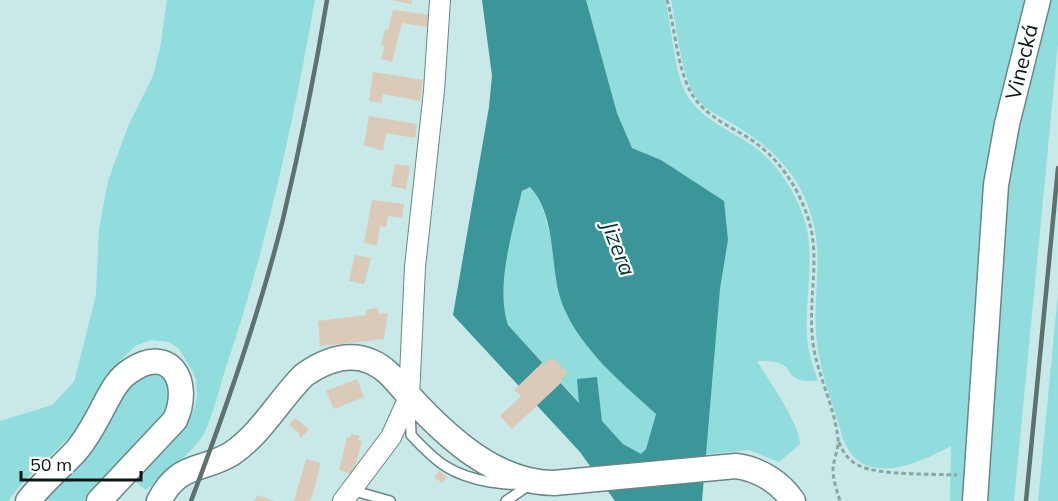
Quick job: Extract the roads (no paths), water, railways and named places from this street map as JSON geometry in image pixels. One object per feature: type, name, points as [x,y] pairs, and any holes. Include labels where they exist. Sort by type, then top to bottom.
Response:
[{"type":"street","points":[[347,496],[392,437],[410,397],[415,267],[434,91],[440,0]]},
{"type":"street","name":"Vinecká","points":[[975,501],[996,185],[1007,124],[1038,0]]},
{"type":"street","points":[[159,501],[170,484],[182,474],[197,466],[225,457],[240,447],[304,375],[323,363],[349,357],[372,362],[391,375],[451,437],[495,467],[544,482],[745,467],[764,475],[783,488],[793,501]]},
{"type":"street","points":[[28,501],[77,450],[122,377],[145,363],[167,365],[177,374],[182,390],[180,410],[175,420],[99,501]]},
{"type":"lane","points":[[506,501],[544,482]]},
{"type":"lane","points":[[347,496],[390,501]]},
{"type":"water","name":"Jizera","points":[[482,0],[586,0],[617,113],[632,148],[661,160],[724,201],[728,240],[720,289],[702,501],[615,501],[580,452],[453,315],[489,107],[492,76]],"holes":[[[530,187],[539,200],[549,229],[558,291],[571,322],[591,351],[656,414],[646,449],[641,454],[623,444],[602,421],[597,377],[577,379],[579,403],[508,325],[503,293],[504,276],[522,191]]]},
{"type":"railway","points":[[191,501],[241,362],[274,255],[301,138],[327,0]]},
{"type":"railway","points":[[1026,501],[1058,168]]}]
